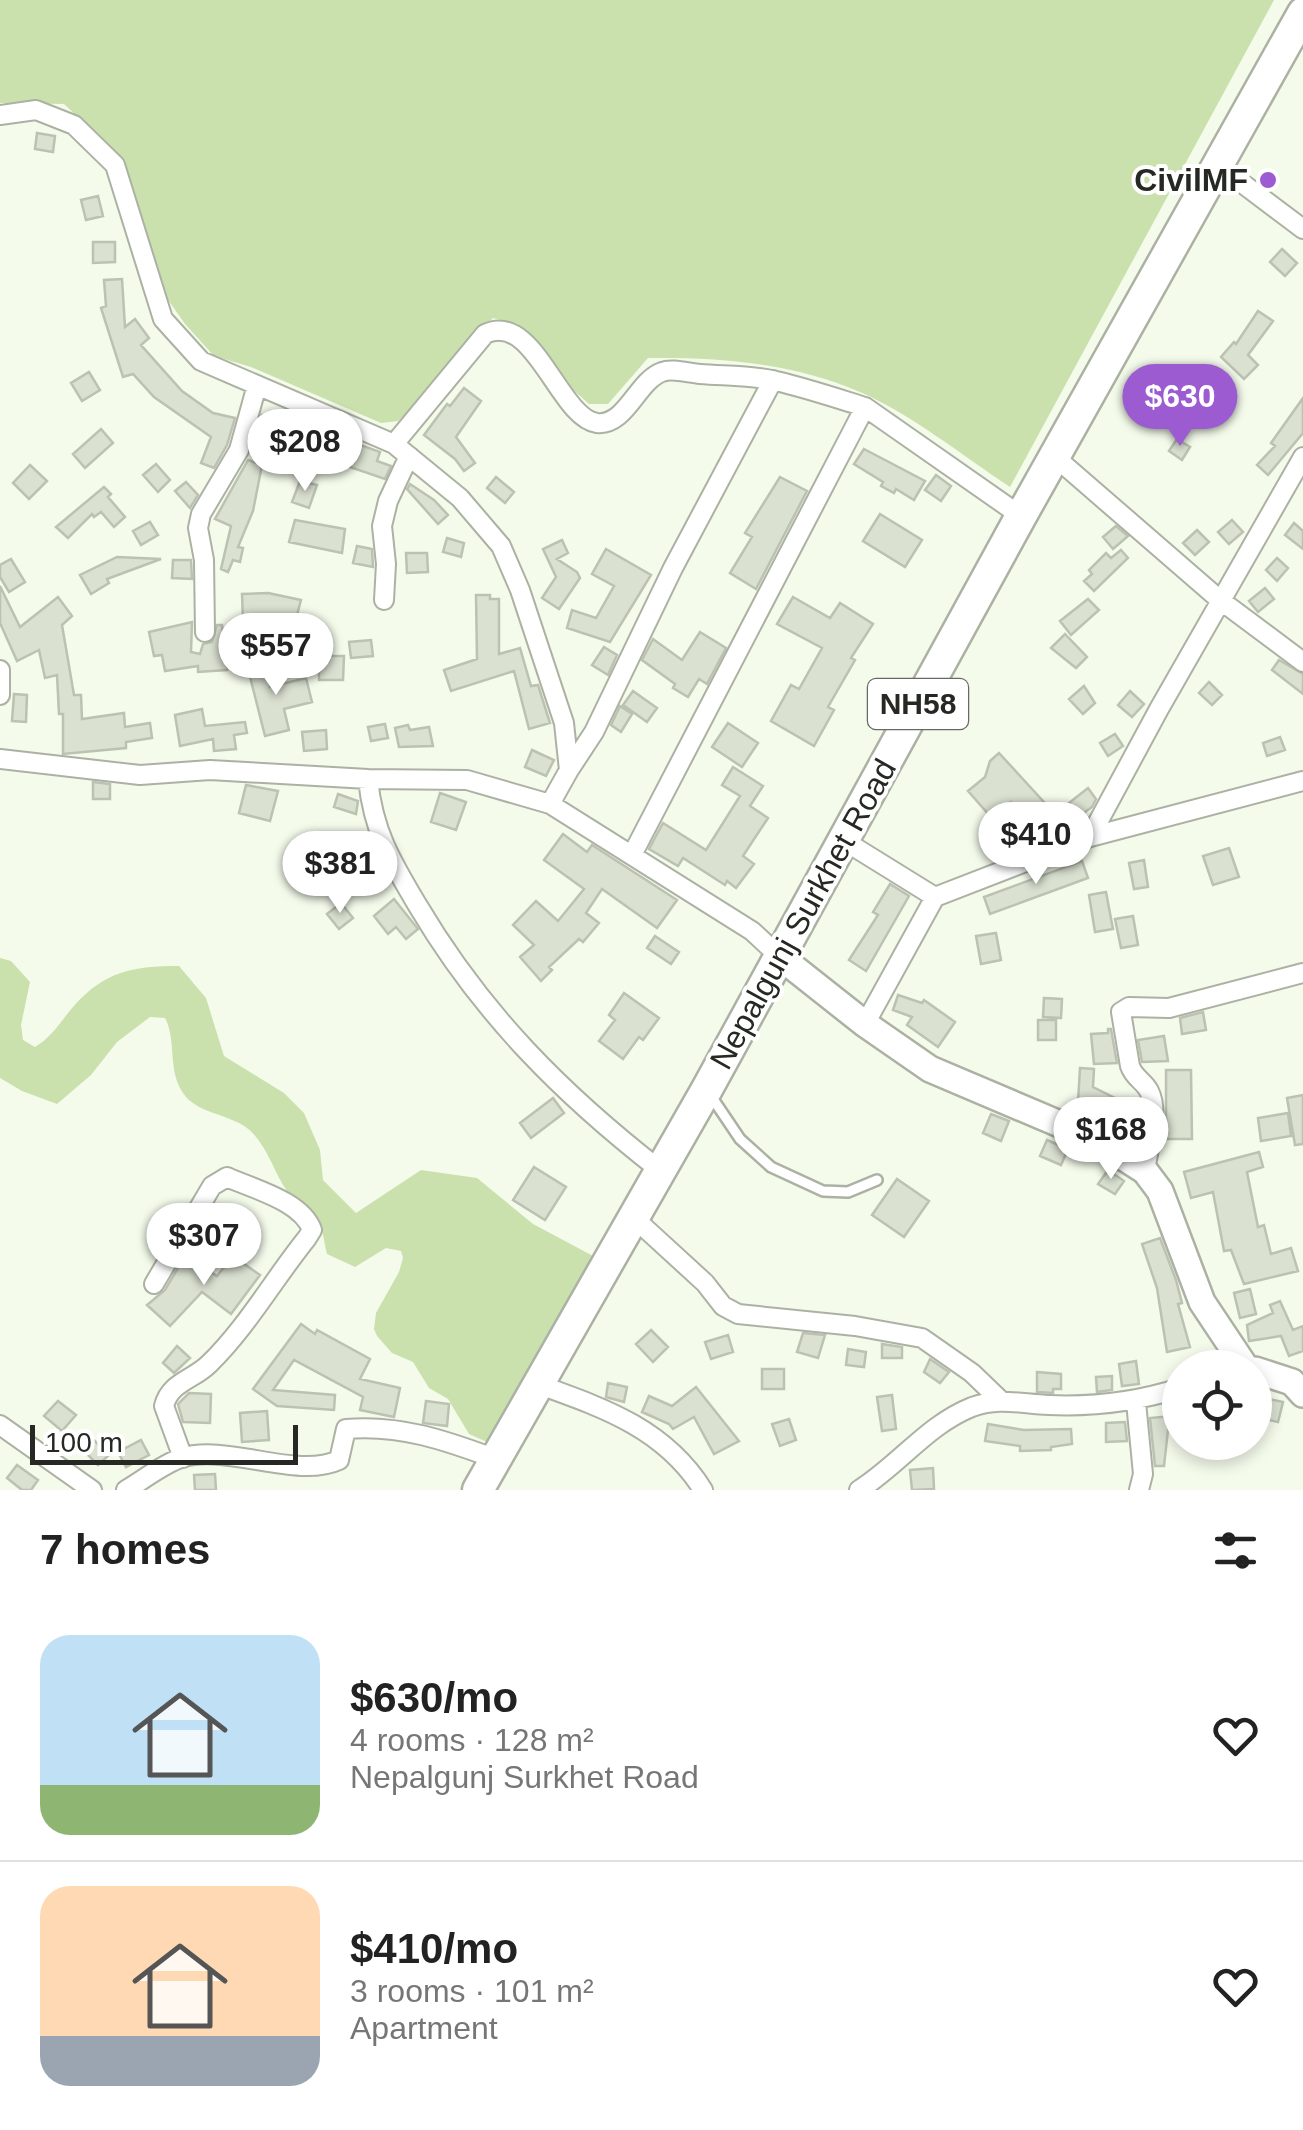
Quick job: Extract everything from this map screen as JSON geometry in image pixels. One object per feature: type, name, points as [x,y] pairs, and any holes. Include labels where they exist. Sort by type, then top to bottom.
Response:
[{"type":"main road","name":"Nepalgunj Surkhet Road","points":[[537,1390],[1303,13]]},
{"type":"main road","name":"NH58","points":[[478,1490],[537,1390]]},
{"type":"street","points":[[0,115],[36,110],[74,125],[115,166],[163,319],[201,361],[394,444],[460,498],[500,546],[520,590],[564,723],[569,770]]},
{"type":"street","points":[[1218,165],[1303,230]]},
{"type":"street","points":[[394,444],[485,334],[496,329],[508,330],[532,352],[582,416],[597,423],[610,420],[626,408],[646,381],[664,370],[773,380],[866,407],[1021,516]]},
{"type":"street","points":[[550,804],[594,732],[672,568],[773,380]]},
{"type":"street","points":[[205,632],[204,560],[198,528],[201,514],[239,450],[257,385]]},
{"type":"street","points":[[632,855],[866,407]]},
{"type":"street","points":[[384,600],[382,526],[388,501],[409,456]]},
{"type":"street","points":[[1055,457],[1220,600],[1303,662]]},
{"type":"street","points":[[1090,838],[1303,457]]},
{"type":"street","points":[[0,670],[0,695]]},
{"type":"street","points":[[0,759],[140,775],[210,770],[467,780],[550,804],[752,931],[865,1024],[930,1069],[1095,1140],[1144,1172],[1160,1192],[1202,1302],[1234,1350]]},
{"type":"street","points":[[368,778],[372,814],[384,849],[464,978],[544,1072],[661,1171]]},
{"type":"street","points":[[865,1024],[934,898],[1090,838],[1303,782]]},
{"type":"street","points":[[843,840],[934,898]]},
{"type":"street","points":[[1144,1172],[1152,1102],[1148,1088],[1132,1074],[1121,1012],[1130,1007],[1169,1008],[1303,973]]},
{"type":"street","points":[[154,1284],[212,1186],[227,1177],[290,1207],[310,1223],[308,1238],[219,1354],[204,1369],[172,1388],[166,1397],[164,1406],[182,1458]]},
{"type":"street","points":[[634,1218],[723,1306],[738,1314],[855,1326],[922,1338],[972,1373],[1000,1400]]},
{"type":"street","points":[[1272,1376],[1292,1382],[1303,1394]]},
{"type":"street","points":[[537,1390],[616,1412],[660,1439],[688,1465],[703,1490]]},
{"type":"street","points":[[859,1490],[879,1478],[930,1430],[970,1408],[1000,1400],[1049,1405],[1136,1402],[1162,1394]]},
{"type":"street","points":[[1136,1402],[1144,1474],[1139,1490]]},
{"type":"street","points":[[0,1425],[92,1490]]},
{"type":"street","points":[[126,1490],[182,1458],[223,1456],[323,1467],[339,1460],[346,1429],[367,1427],[430,1434],[500,1452]]},
{"type":"lane","points":[[707,1089],[740,1139],[771,1167],[823,1191],[848,1192],[877,1180]]},
{"type":"green space","points":[[0,0],[1274,0],[1010,487],[879,401],[835,382],[783,368],[648,358],[608,404],[589,404],[518,324],[493,318],[398,421],[381,423],[251,367],[214,356],[164,294],[118,155],[64,104],[0,103]]},
{"type":"green space","points":[[0,958],[11,961],[30,982],[21,1025],[23,1040],[35,1047],[85,995],[108,978],[134,969],[179,966],[206,998],[224,1056],[284,1093],[304,1113],[320,1150],[323,1180],[356,1213],[421,1170],[477,1178],[533,1224],[595,1257],[496,1446],[469,1434],[448,1399],[429,1388],[413,1362],[392,1353],[377,1336],[376,1313],[399,1272],[401,1251],[386,1248],[355,1267],[327,1254],[318,1220],[287,1191],[251,1132],[203,1109],[183,1093],[175,1074],[165,1018],[150,1017],[117,1042],[91,1075],[57,1104],[0,1078]]},
{"type":"building","points":[[37,133],[55,136],[53,152],[35,149]]},
{"type":"building","points":[[98,196],[103,216],[86,220],[81,200]]},
{"type":"building","points":[[93,242],[115,242],[115,262],[93,263]]},
{"type":"building","points":[[1282,249],[1297,263],[1285,276],[1270,262]]},
{"type":"building","points":[[122,279],[125,327],[135,319],[149,338],[141,345],[182,391],[213,413],[235,418],[227,445],[214,468],[201,463],[211,437],[154,397],[133,374],[123,377],[101,308],[106,306],[104,280]]},
{"type":"building","points":[[1258,311],[1273,321],[1248,355],[1258,365],[1244,379],[1221,357],[1236,344]]},
{"type":"building","points":[[89,372],[100,390],[82,401],[71,383]]},
{"type":"building","points":[[464,388],[481,401],[456,437],[475,463],[464,471],[424,435]]},
{"type":"building","points":[[1303,398],[1303,433],[1268,475],[1257,465],[1275,446],[1271,443]]},
{"type":"building","points":[[262,415],[284,417],[280,449],[254,443]]},
{"type":"building","points":[[101,429],[113,443],[85,468],[73,454]]},
{"type":"building","points":[[322,431],[380,452],[377,461],[391,466],[385,479],[332,461],[334,452],[318,448]]},
{"type":"building","points":[[1177,439],[1190,447],[1182,460],[1169,451]]},
{"type":"building","points":[[864,449],[925,481],[914,500],[896,489],[894,493],[881,486],[883,482],[854,464]]},
{"type":"building","points":[[248,460],[262,465],[253,511],[238,547],[243,548],[240,562],[233,560],[228,572],[221,569],[231,526],[215,519]]},
{"type":"building","points":[[156,464],[170,480],[158,492],[143,475]]},
{"type":"building","points":[[30,465],[47,481],[29,499],[13,483]]},
{"type":"building","points":[[936,475],[951,486],[941,501],[925,490]]},
{"type":"building","points":[[496,477],[514,492],[505,503],[487,488]]},
{"type":"building","points":[[780,477],[807,491],[756,589],[730,573],[752,537],[745,533]]},
{"type":"building","points":[[300,481],[317,485],[309,508],[292,502]]},
{"type":"building","points":[[186,482],[198,495],[190,508],[175,491]]},
{"type":"building","points":[[410,484],[448,515],[438,524],[407,489]]},
{"type":"building","points":[[104,487],[125,517],[114,527],[101,512],[94,517],[92,514],[68,538],[56,527]]},
{"type":"building","points":[[880,514],[922,540],[905,567],[863,541]]},
{"type":"building","points":[[295,520],[345,529],[342,553],[289,542]]},
{"type":"building","points":[[1232,520],[1243,532],[1229,544],[1218,532]]},
{"type":"building","points":[[150,522],[158,535],[141,545],[133,531]]},
{"type":"building","points":[[1294,523],[1303,531],[1303,549],[1285,535]]},
{"type":"building","points":[[1116,526],[1128,536],[1113,549],[1103,537]]},
{"type":"building","points":[[1197,530],[1209,542],[1195,555],[1183,543]]},
{"type":"building","points":[[447,538],[464,543],[461,557],[443,552]]},
{"type":"building","points":[[562,540],[568,553],[557,559],[580,578],[559,609],[542,598],[556,577],[543,549]]},
{"type":"building","points":[[357,546],[372,549],[373,567],[353,563]]},
{"type":"building","points":[[606,549],[651,575],[610,642],[567,628],[572,610],[596,618],[614,586],[592,574]]},
{"type":"building","points":[[1121,550],[1128,558],[1094,591],[1084,581],[1092,574],[1089,570],[1106,553],[1111,558]]},
{"type":"building","points":[[406,553],[427,553],[428,572],[407,573]]},
{"type":"building","points":[[117,557],[161,559],[107,579],[109,583],[91,594],[80,575]]},
{"type":"building","points":[[1277,558],[1288,568],[1277,581],[1266,570]]},
{"type":"building","points":[[11,559],[25,582],[9,592],[0,577],[0,565]]},
{"type":"building","points":[[173,560],[191,560],[192,579],[172,578]]},
{"type":"building","points":[[0,586],[20,627],[58,597],[72,616],[62,625],[74,695],[81,695],[82,719],[124,713],[125,727],[150,723],[152,738],[126,742],[126,748],[63,754],[63,714],[59,714],[57,675],[45,678],[39,650],[17,661],[0,623]]},
{"type":"building","points":[[1265,588],[1274,599],[1258,612],[1249,601]]},
{"type":"building","points":[[268,593],[301,600],[297,615],[304,615],[302,635],[279,634],[280,619],[243,621],[242,594]]},
{"type":"building","points":[[476,595],[499,599],[499,654],[520,648],[531,686],[538,685],[550,723],[529,729],[514,671],[451,691],[444,670],[477,659]]},
{"type":"building","points":[[793,597],[830,618],[840,603],[873,624],[851,658],[855,660],[828,707],[834,710],[814,746],[771,721],[791,685],[799,689],[822,648],[777,624]]},
{"type":"building","points":[[1088,599],[1099,610],[1071,635],[1060,621]]},
{"type":"building","points":[[192,622],[191,652],[200,654],[203,644],[212,642],[217,625],[222,625],[226,657],[230,658],[227,670],[198,672],[198,666],[165,671],[162,655],[154,656],[149,632]]},
{"type":"building","points":[[700,632],[726,648],[707,684],[699,679],[688,697],[642,660],[653,639],[682,660]]},
{"type":"building","points":[[1065,634],[1087,657],[1076,668],[1051,648]]},
{"type":"building","points":[[371,640],[373,656],[351,658],[349,642]]},
{"type":"building","points":[[604,647],[617,655],[608,675],[592,665]]},
{"type":"building","points":[[319,656],[344,656],[343,680],[319,680]]},
{"type":"building","points":[[1279,660],[1303,674],[1303,694],[1272,670]]},
{"type":"building","points":[[270,664],[270,687],[306,678],[312,702],[284,709],[289,730],[265,736],[247,665]]},
{"type":"building","points":[[1209,682],[1222,695],[1212,705],[1199,693]]},
{"type":"building","points":[[1084,686],[1095,703],[1083,714],[1069,699]]},
{"type":"building","points":[[633,691],[657,708],[647,722],[623,705]]},
{"type":"building","points":[[1130,691],[1144,704],[1132,717],[1118,705]]},
{"type":"building","points":[[14,694],[27,695],[26,722],[12,721]]},
{"type":"building","points":[[620,706],[632,714],[621,732],[611,725]]},
{"type":"building","points":[[202,709],[205,726],[245,722],[247,733],[234,735],[236,749],[214,751],[213,739],[180,746],[175,715]]},
{"type":"building","points":[[728,723],[758,743],[742,767],[712,747]]},
{"type":"building","points":[[385,724],[388,738],[371,741],[368,727]]},
{"type":"building","points":[[408,725],[410,730],[429,727],[433,746],[399,747],[395,728]]},
{"type":"building","points":[[326,730],[327,749],[304,751],[302,732]]},
{"type":"building","points":[[1115,734],[1123,746],[1108,756],[1100,743]]},
{"type":"building","points":[[1280,737],[1285,750],[1267,756],[1263,743]]},
{"type":"building","points":[[532,750],[554,760],[546,776],[525,767]]},
{"type":"building","points":[[999,753],[1055,814],[1088,788],[1096,799],[1092,807],[1062,829],[1065,833],[1046,841],[1011,802],[990,816],[968,791],[985,777],[990,761]]},
{"type":"building","points":[[733,767],[763,786],[750,806],[768,818],[743,856],[754,864],[736,888],[683,858],[678,866],[649,849],[663,823],[706,850],[740,796],[722,785]]},
{"type":"building","points":[[93,782],[110,784],[110,799],[93,799]]},
{"type":"building","points":[[246,785],[278,791],[270,821],[239,813]]},
{"type":"building","points":[[440,793],[466,802],[456,830],[431,822]]},
{"type":"building","points":[[338,794],[358,801],[356,814],[334,807]]},
{"type":"building","points":[[563,834],[587,852],[592,845],[677,900],[657,928],[602,889],[586,913],[599,923],[583,942],[579,939],[549,967],[552,970],[541,981],[520,957],[534,945],[513,925],[536,901],[558,921],[584,889],[544,860]]},
{"type":"building","points":[[1229,848],[1239,877],[1213,885],[1203,856]]},
{"type":"building","points":[[1144,860],[1148,887],[1134,889],[1129,863]]},
{"type":"building","points":[[1082,861],[1088,878],[990,914],[984,897]]},
{"type":"building","points":[[890,884],[909,896],[866,971],[849,960],[878,915],[873,912]]},
{"type":"building","points":[[1106,892],[1113,929],[1095,932],[1089,895]]},
{"type":"building","points":[[394,899],[418,929],[406,939],[396,927],[388,934],[374,916]]},
{"type":"building","points":[[341,903],[353,918],[339,929],[327,914]]},
{"type":"building","points":[[1133,916],[1138,945],[1121,948],[1115,919]]},
{"type":"building","points":[[996,933],[1001,960],[981,964],[976,936]]},
{"type":"building","points":[[655,936],[679,952],[671,964],[647,948]]},
{"type":"building","points":[[624,993],[659,1018],[623,1059],[599,1041],[615,1020],[609,1015]]},
{"type":"building","points":[[898,995],[922,1003],[924,1000],[955,1022],[938,1047],[907,1025],[912,1017],[893,1010]]},
{"type":"building","points":[[1044,998],[1062,999],[1061,1018],[1043,1017]]},
{"type":"building","points":[[1203,1012],[1206,1030],[1182,1034],[1180,1018]]},
{"type":"building","points":[[1038,1020],[1056,1020],[1056,1040],[1038,1040]]},
{"type":"building","points":[[1108,1029],[1117,1063],[1094,1064],[1091,1034],[1108,1033]]},
{"type":"building","points":[[1164,1036],[1168,1061],[1142,1062],[1138,1040]]},
{"type":"building","points":[[1080,1068],[1094,1069],[1093,1087],[1141,1111],[1140,1129],[1105,1112],[1109,1104],[1078,1102]]},
{"type":"building","points":[[1166,1070],[1191,1070],[1192,1139],[1166,1139]]},
{"type":"building","points":[[1303,1095],[1303,1144],[1295,1145],[1287,1098]]},
{"type":"building","points":[[553,1098],[564,1113],[531,1138],[520,1123]]},
{"type":"building","points":[[1288,1113],[1291,1136],[1261,1141],[1258,1118]]},
{"type":"building","points":[[991,1114],[1009,1121],[1001,1141],[983,1133]]},
{"type":"building","points":[[1047,1140],[1068,1149],[1061,1165],[1040,1156]]},
{"type":"building","points":[[1259,1152],[1263,1167],[1247,1172],[1258,1227],[1264,1225],[1271,1254],[1291,1248],[1298,1271],[1244,1284],[1231,1250],[1224,1251],[1213,1192],[1191,1198],[1184,1172]]},
{"type":"building","points":[[534,1167],[566,1187],[545,1220],[513,1200]]},
{"type":"building","points":[[1108,1170],[1124,1181],[1115,1194],[1098,1184]]},
{"type":"building","points":[[897,1179],[929,1201],[904,1237],[872,1215]]},
{"type":"building","points":[[1160,1238],[1176,1280],[1190,1347],[1167,1350],[1157,1288],[1142,1244]]},
{"type":"building","points":[[185,1256],[217,1276],[233,1256],[260,1275],[231,1314],[202,1292],[170,1326],[147,1305],[165,1290]]},
{"type":"building","points":[[1250,1289],[1256,1314],[1240,1318],[1234,1293]]},
{"type":"building","points":[[1280,1301],[1293,1330],[1303,1326],[1303,1351],[1289,1356],[1281,1336],[1249,1341],[1247,1325],[1273,1313],[1270,1305]]},
{"type":"building","points":[[301,1324],[370,1359],[360,1379],[400,1388],[394,1417],[360,1410],[363,1397],[294,1360],[273,1390],[335,1395],[334,1410],[277,1406],[253,1389]]},
{"type":"building","points":[[651,1330],[668,1347],[653,1362],[636,1344]]},
{"type":"building","points":[[803,1333],[825,1335],[818,1358],[797,1352]]},
{"type":"building","points":[[728,1335],[733,1352],[711,1359],[705,1342]]},
{"type":"building","points":[[882,1344],[902,1347],[902,1358],[882,1358]]},
{"type":"building","points":[[177,1346],[190,1358],[174,1373],[163,1363]]},
{"type":"building","points":[[848,1349],[866,1352],[864,1367],[846,1365]]},
{"type":"building","points":[[930,1359],[949,1372],[940,1383],[924,1372]]},
{"type":"building","points":[[1136,1361],[1139,1384],[1122,1386],[1119,1364]]},
{"type":"building","points":[[762,1369],[784,1369],[784,1389],[762,1389]]},
{"type":"building","points":[[1037,1372],[1061,1374],[1061,1389],[1037,1392]]},
{"type":"building","points":[[1112,1376],[1112,1390],[1097,1392],[1096,1377]]},
{"type":"building","points":[[608,1383],[627,1387],[624,1402],[606,1397]]},
{"type":"building","points":[[696,1387],[739,1441],[714,1454],[694,1417],[673,1429],[642,1412],[649,1396],[672,1406]]},
{"type":"building","points":[[189,1393],[211,1394],[210,1423],[183,1422],[178,1404]]},
{"type":"building","points":[[892,1395],[896,1429],[882,1431],[877,1397]]},
{"type":"building","points":[[1272,1400],[1283,1402],[1278,1422],[1272,1421]]},
{"type":"building","points":[[58,1401],[76,1415],[62,1431],[44,1416]]},
{"type":"building","points":[[426,1401],[449,1404],[447,1426],[423,1423]]},
{"type":"building","points":[[267,1411],[269,1440],[242,1442],[240,1413]]},
{"type":"building","points":[[1162,1417],[1164,1466],[1155,1466],[1150,1418]]},
{"type":"building","points":[[789,1419],[796,1440],[780,1446],[772,1424]]},
{"type":"building","points":[[1125,1422],[1127,1441],[1106,1442],[1106,1423]]},
{"type":"building","points":[[988,1424],[1024,1430],[1071,1429],[1072,1444],[1051,1450],[1020,1451],[1020,1446],[985,1441]]},
{"type":"building","points":[[141,1440],[149,1455],[126,1467],[118,1452]]},
{"type":"building","points":[[95,1441],[108,1456],[98,1465],[84,1451]]},
{"type":"building","points":[[17,1465],[38,1480],[31,1490],[22,1490],[7,1478]]},
{"type":"building","points":[[933,1468],[934,1489],[912,1490],[910,1470]]},
{"type":"building","points":[[215,1474],[216,1490],[195,1490],[194,1475]]},
{"type":"place","name":"CivilMF","points":[[1268,180]]}]
